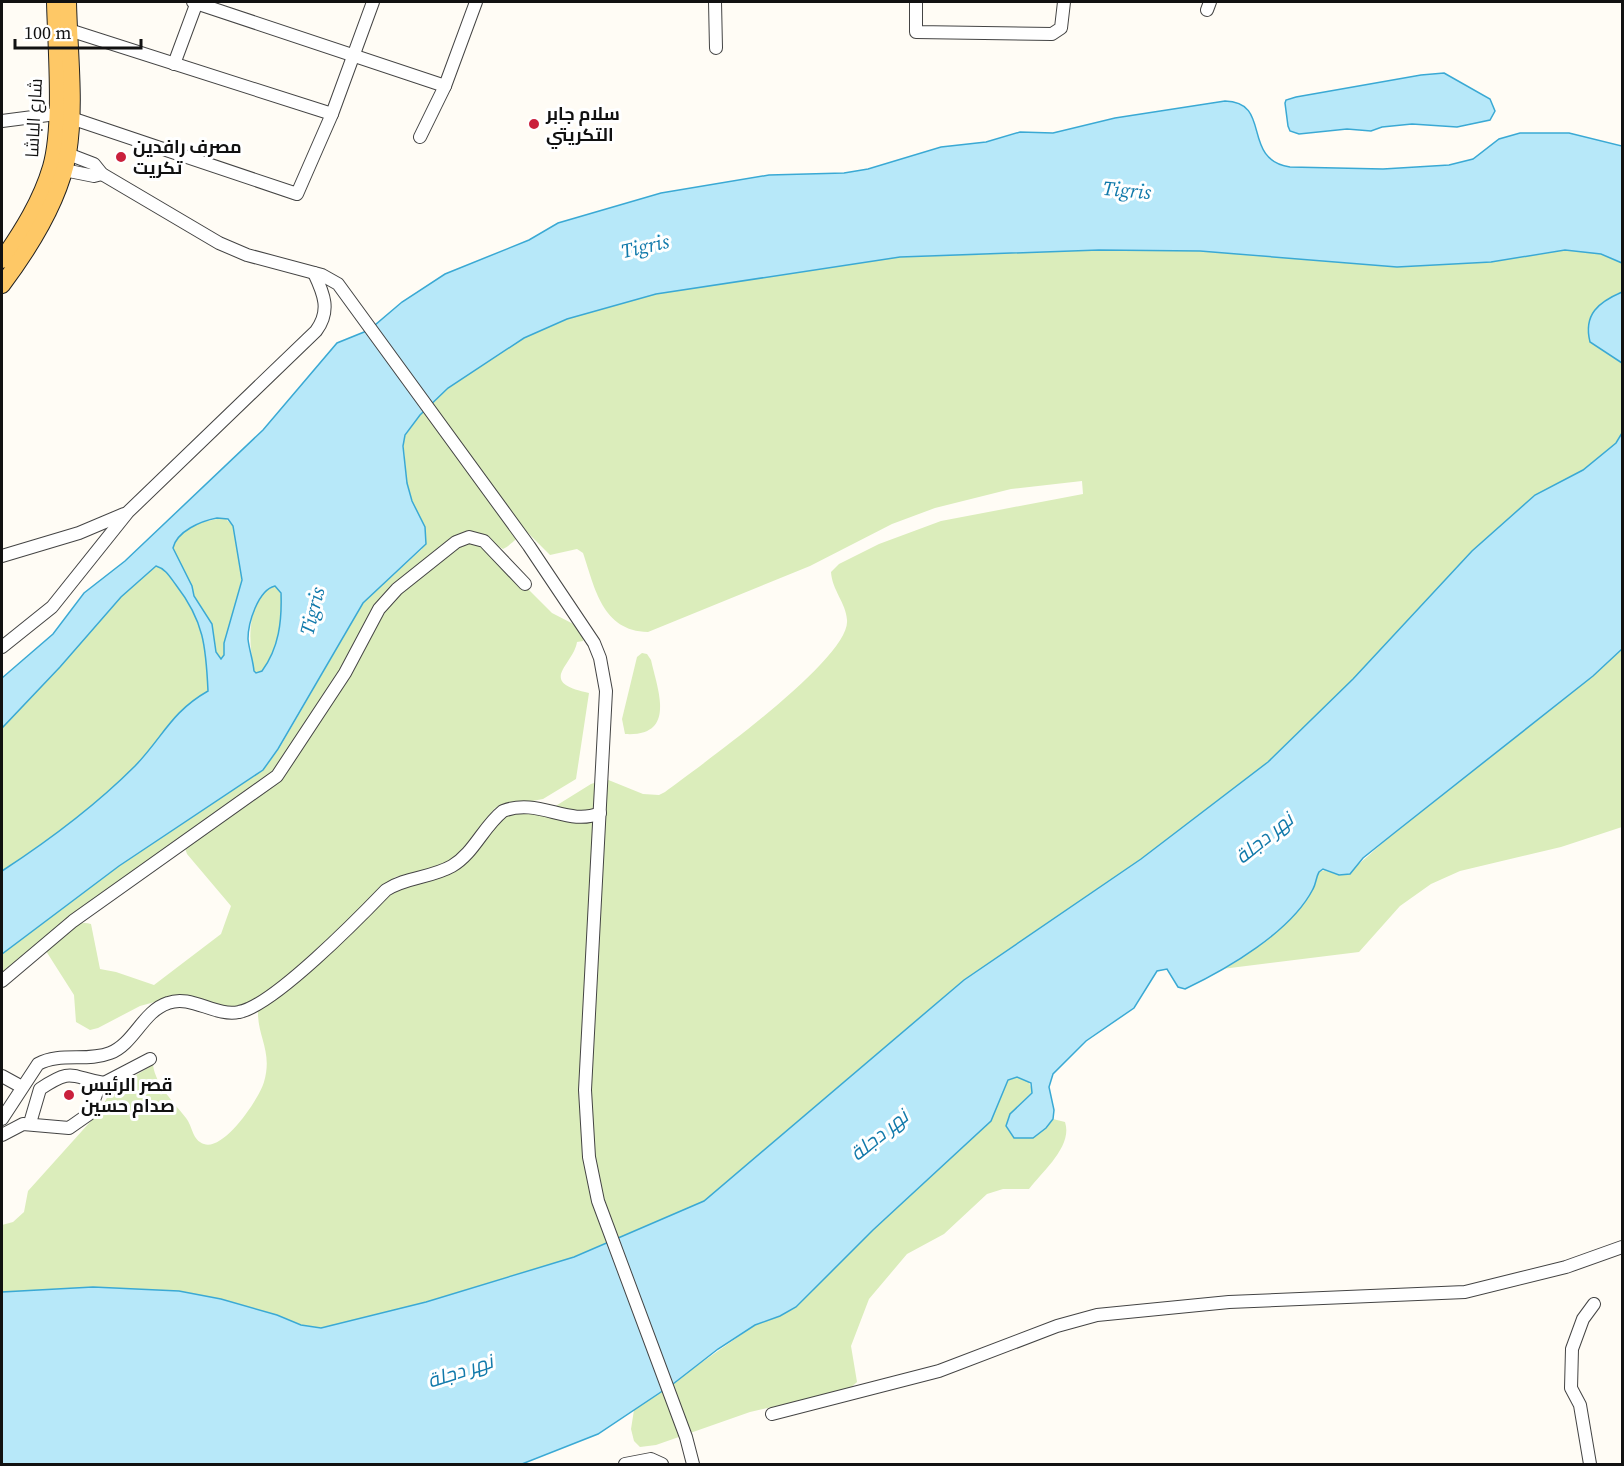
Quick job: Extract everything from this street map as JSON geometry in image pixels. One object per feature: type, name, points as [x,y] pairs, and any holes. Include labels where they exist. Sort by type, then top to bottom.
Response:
[{"type":"main road","name":"شارع الباشا","points":[[2,260],[25,225],[46,179],[63,116],[55,2]]},
{"type":"main road","points":[[2,285],[33,237],[66,162],[63,116],[69,30],[68,2]]},
{"type":"street","points":[[174,64],[195,2],[445,86]]},
{"type":"street","points":[[2,121],[63,116],[297,194],[355,57],[374,2]]},
{"type":"street","points":[[420,137],[445,86],[476,2]]},
{"type":"street","points":[[715,2],[716,48]]},
{"type":"street","points":[[916,2],[916,32],[1052,34],[1062,28],[1064,2]]},
{"type":"street","points":[[69,30],[332,114]]},
{"type":"street","points":[[66,162],[94,176],[102,174],[219,243],[247,255],[334,280],[345,291],[586,628],[600,658],[606,691],[584,1113],[588,1157],[606,1222],[686,1437],[693,1464]]},
{"type":"street","points":[[2,647],[52,607],[128,512],[316,331],[325,312],[325,298],[314,273]]},
{"type":"street","points":[[2,555],[80,533],[128,512]]},
{"type":"street","points":[[2,981],[73,921],[277,776],[345,673],[379,609],[397,589],[456,542],[469,537],[484,541],[525,584]]},
{"type":"street","points":[[2,1119],[41,1062],[93,1058],[114,1051],[154,1012],[169,1002],[184,1001],[228,1013],[243,1011],[260,1003],[329,948],[386,890],[395,884],[438,873],[458,862],[503,811],[540,808],[582,819],[600,813]]},
{"type":"street","points":[[2,1135],[30,1123],[63,1130],[69,1128],[89,1114],[98,1089],[104,1083],[150,1059]]},
{"type":"street","points":[[30,1123],[40,1089],[61,1076],[72,1074],[104,1083]]},
{"type":"street","points":[[2,1076],[22,1087]]},
{"type":"street","points":[[772,1414],[939,1371],[1056,1326],[1097,1315],[1241,1301],[1465,1292],[1566,1268],[1623,1247]]},
{"type":"street","points":[[1590,1464],[1580,1405],[1571,1388],[1572,1349],[1583,1319],[1594,1304]]},
{"type":"street","points":[[625,1464],[651,1459],[662,1464]]},
{"type":"green space","points":[[1099,250],[1200,251],[1397,267],[1491,262],[1565,250],[1601,254],[1622,263],[1622,292],[1616,294],[1590,342],[1622,363],[1622,433],[1616,443],[1583,470],[1535,495],[1472,551],[1353,679],[1268,762],[1141,859],[964,980],[704,1201],[574,1257],[426,1302],[321,1328],[301,1325],[277,1315],[221,1299],[179,1291],[93,1287],[2,1292],[2,1225],[13,1222],[24,1212],[28,1191],[99,1112],[112,1089],[153,1065],[162,1087],[186,1118],[197,1140],[204,1144],[212,1144],[221,1140],[240,1122],[264,1082],[267,1061],[258,1010],[390,891],[440,877],[504,815],[554,807],[591,784],[606,779],[643,794],[659,795],[665,792],[738,737],[800,685],[825,660],[842,638],[847,620],[846,614],[831,572],[839,564],[879,544],[941,521],[1083,494],[1082,481],[1011,489],[935,508],[892,524],[810,566],[648,632],[632,630],[610,616],[597,593],[583,553],[577,549],[550,555],[527,532],[503,549],[476,533],[461,534],[374,608],[321,703],[271,776],[2,975],[2,954],[119,866],[263,770],[279,749],[363,603],[422,549],[425,527],[412,501],[407,483],[403,439],[420,415],[448,388],[524,338],[567,319],[656,294],[900,257]]},
{"type":"green space","points":[[225,518],[233,526],[242,571],[240,589],[224,643],[224,655],[221,659],[216,652],[212,624],[194,596],[192,586],[173,548],[176,541],[187,530],[202,523]]},
{"type":"green space","points":[[464,541],[487,548],[552,613],[585,630],[583,641],[577,642],[561,678],[564,684],[573,689],[589,693],[576,779],[543,799],[495,808],[469,845],[448,863],[422,872],[395,877],[332,941],[256,999],[238,1007],[226,1009],[173,997],[140,1006],[98,1028],[90,1030],[76,1022],[74,995],[46,951],[72,927],[84,923],[91,924],[100,969],[154,985],[221,934],[231,906],[187,854],[185,848],[285,773],[314,732],[377,620],[397,594]]},
{"type":"green space","points":[[156,566],[172,579],[193,611],[198,623],[206,661],[208,691],[176,716],[135,766],[104,795],[54,835],[2,871],[2,728],[60,667],[121,597]]},
{"type":"green space","points":[[271,586],[277,587],[281,596],[280,630],[267,663],[262,671],[256,673],[251,648],[251,626],[257,605]]},
{"type":"green space","points":[[1622,649],[1622,827],[1561,847],[1460,871],[1431,884],[1400,906],[1359,952],[1222,969],[1277,931],[1319,872],[1328,869],[1340,875],[1354,867],[1593,676]]},
{"type":"green space","points":[[642,653],[647,654],[651,660],[657,685],[660,698],[658,720],[652,728],[641,733],[625,734],[622,719],[637,657]]},
{"type":"green space","points":[[1017,1077],[1028,1081],[1033,1091],[1010,1114],[1033,1138],[1053,1119],[1065,1122],[1065,1140],[1061,1149],[1029,1189],[1003,1189],[987,1194],[944,1234],[907,1254],[869,1299],[851,1346],[857,1382],[848,1390],[750,1412],[656,1445],[640,1447],[634,1441],[631,1429],[634,1410],[755,1325],[780,1316],[796,1307],[873,1230],[991,1121],[1008,1080]]},
{"type":"water","points":[[1444,73],[1490,99],[1495,111],[1490,120],[1457,127],[1412,124],[1382,127],[1371,131],[1347,129],[1299,134],[1290,131],[1288,126],[1286,100],[1421,75]]},
{"type":"water","name":"Tigris","points":[[1225,101],[1240,104],[1253,120],[1260,143],[1266,153],[1275,162],[1290,167],[1383,169],[1449,165],[1473,159],[1499,139],[1520,133],[1569,133],[1622,146],[1622,263],[1601,254],[1565,250],[1491,262],[1397,267],[1200,251],[1099,250],[900,257],[656,294],[567,319],[524,338],[448,388],[420,415],[405,435],[403,446],[407,483],[412,501],[425,527],[426,544],[363,603],[278,749],[263,770],[119,866],[2,954],[2,871],[54,835],[104,795],[135,766],[176,716],[208,691],[206,661],[198,623],[193,611],[172,579],[156,566],[121,597],[60,667],[2,728],[2,678],[53,634],[84,593],[125,561],[263,430],[337,343],[369,330],[402,302],[445,274],[529,240],[558,223],[661,193],[769,175],[844,173],[868,169],[941,147],[986,142],[1020,132],[1053,133],[1115,118]],"holes":[[[217,518],[228,519],[233,526],[242,580],[224,643],[224,655],[221,659],[216,652],[212,624],[194,596],[192,586],[173,548],[184,532],[197,524]],[[275,586],[281,593],[281,614],[276,644],[262,671],[256,673],[248,639],[250,625],[259,600]]]},
{"type":"water","points":[[1622,292],[1622,363],[1590,342],[1588,332],[1595,310],[1606,300]]},
{"type":"water","name":"نهر دجلة","points":[[1622,433],[1622,649],[1593,676],[1363,858],[1350,874],[1339,875],[1323,869],[1319,872],[1314,887],[1303,905],[1290,920],[1256,948],[1220,971],[1185,989],[1178,987],[1167,969],[1157,971],[1134,1008],[1086,1041],[1053,1074],[1049,1087],[1054,1110],[1053,1119],[1033,1138],[1014,1138],[1006,1126],[1010,1114],[1032,1093],[1031,1083],[1017,1077],[1008,1080],[991,1121],[873,1230],[796,1307],[780,1316],[755,1325],[598,1434],[522,1464],[2,1464],[2,1292],[93,1287],[179,1291],[221,1299],[277,1315],[301,1325],[321,1328],[426,1302],[574,1257],[704,1201],[964,980],[1141,859],[1268,762],[1353,679],[1472,551],[1535,495],[1583,470],[1616,443]]},
{"type":"place","name":"سلام جابر التكريتي","points":[[534,124]]},
{"type":"place","name":"مصرف رافدين تكريت","points":[[121,157]]},
{"type":"place","name":"قصر الرئيس صدام حسين","points":[[69,1095]]}]
